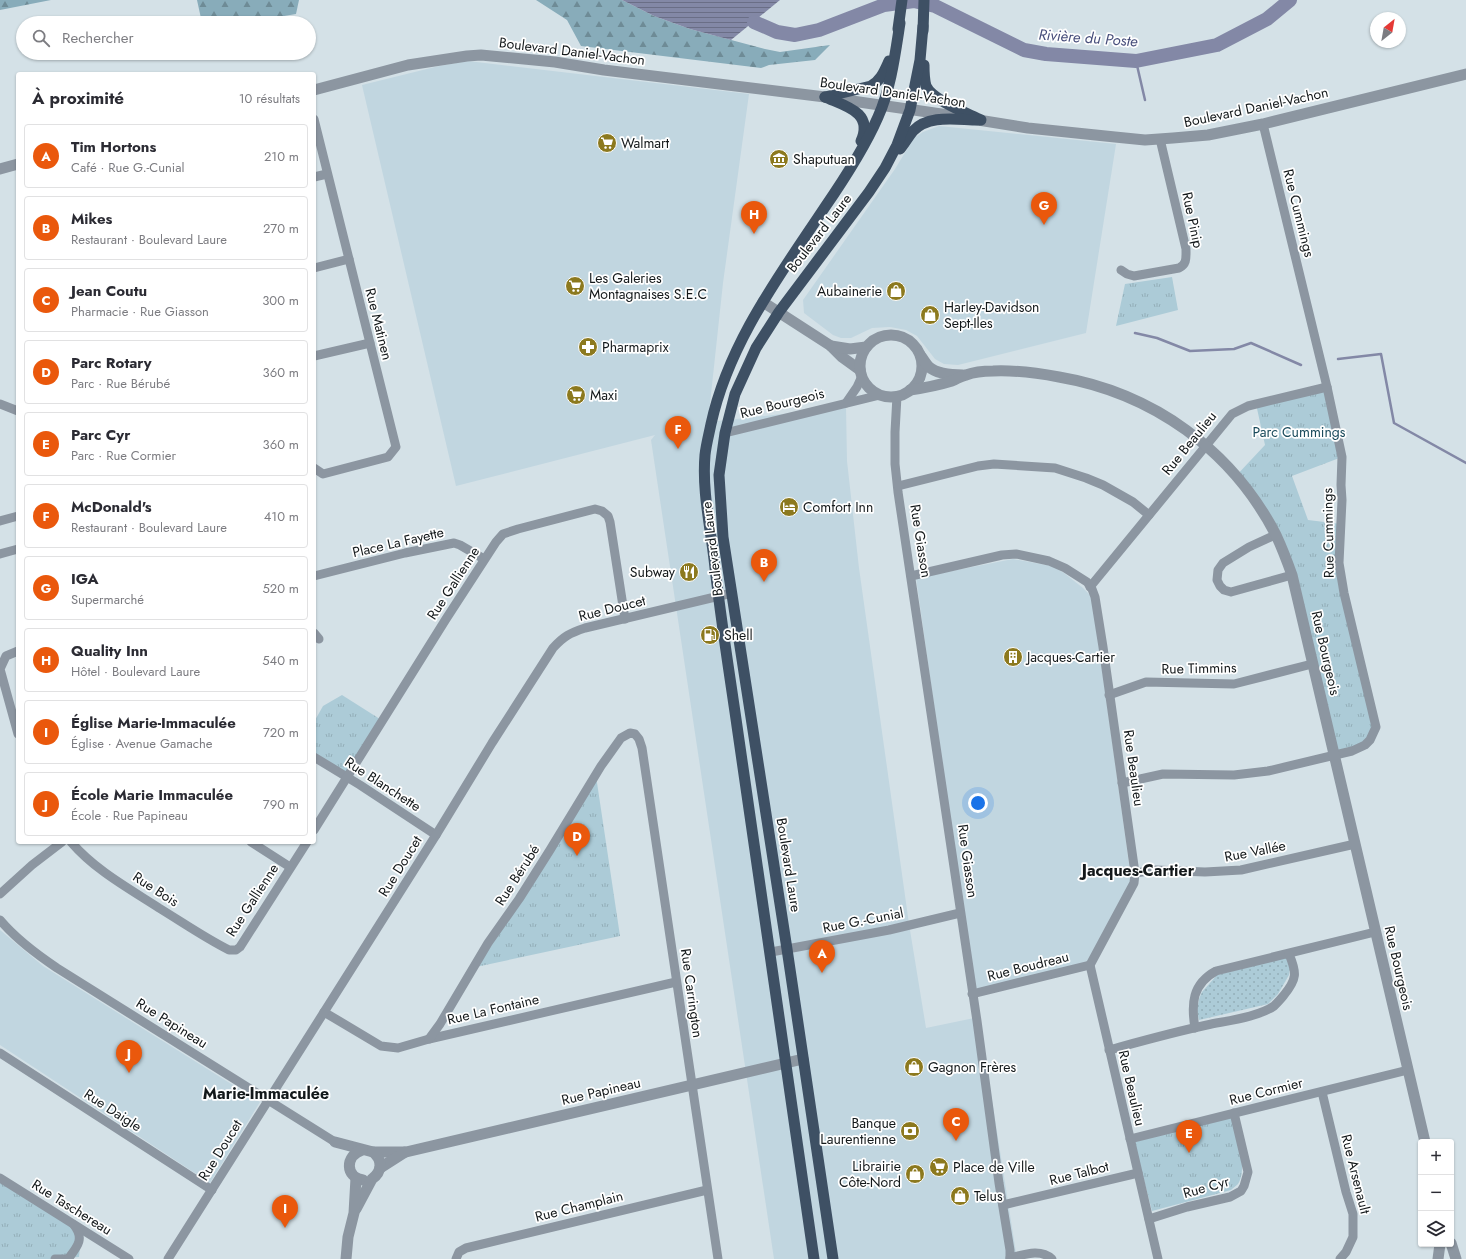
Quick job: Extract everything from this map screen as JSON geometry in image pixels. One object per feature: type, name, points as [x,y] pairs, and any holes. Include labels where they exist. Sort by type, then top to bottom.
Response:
[{"type":"highway","points":[[825,97],[871,86],[877,83],[884,73],[889,60],[900,23],[902,0]]},
{"type":"highway","points":[[924,0],[924,78],[929,91],[937,98],[981,120]]},
{"type":"highway","name":"Boulevard Laure","points":[[814,1259],[785,1063],[771,952],[718,597],[705,483],[705,454],[712,421],[733,358],[763,302],[848,172],[868,138],[883,105],[895,59],[900,23]]},
{"type":"highway","name":"Boulevard Laure","points":[[833,1259],[804,1059],[723,538],[719,475],[725,432],[735,394],[756,348],[779,312],[864,199],[885,168],[897,145],[910,110],[920,60],[923,26]]},
{"type":"highway","points":[[825,97],[855,110],[860,114],[865,125],[863,137],[848,172]]},
{"type":"highway","points":[[885,168],[913,131],[925,122],[937,120],[981,120]]},
{"type":"street","name":"Boulevard Daniel-Vachon","points":[[316,89],[408,65],[481,55],[555,62],[604,70],[825,97],[1036,129],[1145,140],[1208,134],[1263,124],[1466,74]]},
{"type":"street","name":"Rue Cummings","points":[[1122,783],[1163,774],[1234,775],[1256,773],[1352,751],[1365,745],[1370,740],[1376,727],[1356,646],[1341,575],[1339,550],[1342,500],[1342,457],[1327,388],[1263,124]]},
{"type":"street","name":"Rue Matinen","points":[[316,127],[396,447],[388,457],[323,474],[316,469]]},
{"type":"street","name":"Rue Pinip","points":[[1121,270],[1134,276],[1179,268],[1184,266],[1186,261],[1186,249],[1160,139]]},
{"type":"street","points":[[0,169],[16,165]]},
{"type":"street","points":[[316,177],[328,174]]},
{"type":"street","points":[[316,267],[349,259]]},
{"type":"street","points":[[763,302],[831,346],[861,373]]},
{"type":"street","points":[[891,334],[901,336],[913,344],[921,356],[921,375],[917,383],[910,390],[897,396],[888,397],[880,395],[872,390],[866,384],[861,373],[860,362],[866,347],[873,340],[881,336],[891,334]]},
{"type":"street","points":[[316,356],[370,343]]},
{"type":"street","points":[[831,346],[850,349],[866,347]]},
{"type":"street","name":"Rue Bourgeois","points":[[921,356],[929,367],[938,372],[949,374],[965,375],[993,371],[1016,372],[1050,376],[1091,384],[1114,391],[1145,404],[1179,424],[1222,461],[1248,492],[1275,535],[1292,574],[1424,1139]]},
{"type":"street","name":"Rue Bourgeois","points":[[846,403],[857,387],[861,373]]},
{"type":"street","name":"Rue Bourgeois","points":[[910,390],[952,381],[965,375]]},
{"type":"street","name":"Rue Beaulieu","points":[[1158,1259],[1090,966],[1134,884],[1135,873],[1095,597],[1090,587],[1228,418],[1239,409],[1327,388]]},
{"type":"street","name":"Rue Bourgeois","points":[[725,432],[880,395]]},
{"type":"street","name":"Rue Giasson","points":[[897,396],[895,464],[1010,1259]]},
{"type":"street","points":[[0,404],[16,410]]},
{"type":"street","points":[[898,486],[978,466],[994,464],[1055,468],[1103,485],[1133,502],[1149,515]]},
{"type":"street","name":"Rue Gallienne","points":[[316,827],[484,559],[503,534],[595,509],[602,511],[608,516],[610,522],[625,619]]},
{"type":"street","points":[[0,521],[16,517]]},
{"type":"street","points":[[1275,535],[1250,547],[1223,563],[1218,570],[1217,580],[1224,590],[1231,592],[1292,574]]},
{"type":"street","name":"Place La Fayette","points":[[316,575],[404,553],[454,543],[484,559]]},
{"type":"street","points":[[0,554],[16,550]]},
{"type":"street","points":[[911,576],[1016,554],[1048,561],[1065,568],[1087,582],[1090,587]]},
{"type":"street","name":"Rue Doucet","points":[[168,1259],[553,648],[567,634],[585,628],[732,593]]},
{"type":"street","points":[[16,652],[6,656],[0,669],[16,727]]},
{"type":"street","name":"Rue Timmins","points":[[1109,695],[1146,682],[1234,684],[1312,664]]},
{"type":"street","name":"Rue Bérubé","points":[[429,1038],[440,1024],[488,943],[519,899],[550,850],[600,766],[621,738],[630,733],[634,734]]},
{"type":"street","name":"Rue Carrington","points":[[634,734],[639,739],[642,748],[718,1259]]},
{"type":"street","name":"Rue Blanchette","points":[[316,758],[436,835]]},
{"type":"street","points":[[0,894],[32,865],[59,844]]},
{"type":"street","name":"Rue Bois","points":[[73,844],[109,876],[221,946],[229,950],[233,950]]},
{"type":"street","points":[[254,844],[290,867]]},
{"type":"street","name":"Rue Gallienne","points":[[233,950],[240,947],[305,844]]},
{"type":"street","name":"Rue Vallée","points":[[1135,873],[1156,870],[1205,872],[1241,870],[1355,844]]},
{"type":"street","name":"Rue G.-Cunial","points":[[771,952],[889,930],[960,913]]},
{"type":"street","name":"Rue Papineau","points":[[0,920],[37,955],[335,1142]]},
{"type":"street","points":[[1196,1028],[1192,1004],[1200,985],[1209,975],[1223,969],[1376,932]]},
{"type":"street","points":[[1109,1050],[1230,1021],[1273,1007],[1290,988],[1295,978],[1294,965],[1289,954]]},
{"type":"street","name":"Rue Boudreau","points":[[972,994],[1090,966]]},
{"type":"street","name":"Rue La Fontaine","points":[[324,1012],[381,1046],[398,1048],[429,1038],[676,982]]},
{"type":"street","name":"Rue Daigle","points":[[0,1053],[212,1190]]},
{"type":"street","name":"Rue Papineau","points":[[406,1152],[804,1059]]},
{"type":"street","name":"Rue Cormier","points":[[1130,1139],[1408,1070]]},
{"type":"street","name":"Rue Arsenault","points":[[1322,1092],[1353,1218],[1353,1237],[1346,1252],[1340,1259]]},
{"type":"street","name":"Rue Cyr","points":[[1149,1219],[1187,1207],[1230,1197],[1241,1191],[1248,1172],[1234,1113]]},
{"type":"street","points":[[335,1142],[373,1152],[406,1152]]},
{"type":"street","points":[[335,1142],[350,1162],[351,1171],[356,1178],[361,1180],[372,1179]]},
{"type":"street","points":[[350,1162],[354,1154],[362,1150]]},
{"type":"street","points":[[373,1152],[379,1159],[380,1168]]},
{"type":"street","points":[[354,1214],[372,1179],[376,1176],[380,1168],[406,1152]]},
{"type":"street","name":"Rue Talbot","points":[[1003,1205],[1138,1173]]},
{"type":"street","name":"Rue Taschereau","points":[[0,1178],[128,1259]]},
{"type":"street","points":[[346,1259],[348,1237],[354,1214],[356,1178]]},
{"type":"street","name":"Rue Champlain","points":[[458,1256],[466,1248],[707,1190]]},
{"type":"street","points":[[55,1259],[68,1259],[78,1246],[80,1238],[78,1230],[73,1224]]},
{"type":"street","points":[[1438,1259],[1440,1247]]},
{"type":"street","points":[[1452,1247],[1456,1259]]},
{"type":"street","points":[[1010,1259],[1032,1253],[1048,1255],[1052,1259]]},
{"type":"shaded area","points":[[622,0],[780,0],[731,40],[690,29],[654,16]]},
{"type":"shaded area","points":[[468,61],[749,94],[723,283],[708,422],[846,407],[847,461],[859,568],[909,924],[926,1028],[979,1017],[1017,1259],[774,1259],[651,440],[655,435],[456,486],[362,85],[439,66]]},
{"type":"shaded area","points":[[939,126],[1116,144],[1086,333],[958,365],[944,364],[935,359],[917,336],[906,330],[890,327],[872,328],[851,338],[841,338],[833,335],[804,313],[803,300],[895,169],[914,138],[923,132]]},
{"type":"shaded area","points":[[1013,559],[1052,566],[1064,573],[1092,597],[1131,878],[1128,888],[1087,963],[974,990],[916,578]]},
{"type":"shaded area","points":[[0,930],[43,966],[260,1102],[210,1183],[0,1045]]},
{"type":"green space","points":[[0,0],[51,0],[0,10]]},
{"type":"green space","points":[[197,0],[299,0],[296,14],[284,16],[200,16]]},
{"type":"green space","points":[[536,0],[622,0],[654,16],[690,29],[780,52],[830,45],[815,60],[769,65],[761,68],[581,46],[567,20]]},
{"type":"green space","points":[[1172,277],[1178,310],[1116,326],[1125,284]]},
{"type":"green space","name":"Parc Cummings","points":[[1327,387],[1342,457],[1292,476],[1308,520],[1341,524],[1339,563],[1374,718],[1370,740],[1334,754],[1284,554],[1235,477],[1265,445],[1256,404]]},
{"type":"green space","points":[[342,695],[383,721],[345,778],[316,759],[316,718],[323,706]]},
{"type":"green space","points":[[596,776],[620,936],[476,967]]},
{"type":"green space","points":[[1287,957],[1290,969],[1289,975],[1278,994],[1268,1004],[1199,1020],[1197,1011],[1199,999],[1202,992],[1217,975]]},
{"type":"green space","points":[[1231,1117],[1242,1160],[1241,1177],[1238,1184],[1231,1190],[1152,1211],[1134,1142]]},
{"type":"green space","points":[[0,1174],[82,1228],[79,1257],[54,1259],[0,1259]]},
{"type":"waterway","name":"Rivière du Poste","points":[[754,22],[777,32],[795,35],[819,30],[884,5],[914,1],[935,6],[1024,50],[1046,54],[1136,61],[1217,45],[1267,19],[1290,0]]},
{"type":"waterway","points":[[1136,61],[1145,100]]},
{"type":"waterway","points":[[1135,333],[1157,338],[1190,351],[1234,349],[1251,343],[1301,365]]},
{"type":"waterway","points":[[1338,359],[1381,354],[1394,423],[1466,463]]},
{"type":"place","name":"Walmart","points":[[607,143]]},
{"type":"place","name":"Shaputuan","points":[[779,159]]},
{"type":"place","name":"IGA","points":[[1044,225]]},
{"type":"place","name":"Quality Inn","points":[[754,234]]},
{"type":"place","name":"Les Galeries Montagnaises S.E.C","points":[[575,286]]},
{"type":"place","name":"Aubainerie","points":[[896,291]]},
{"type":"place","name":"Harley-Davidson Sept-Iles","points":[[930,315]]},
{"type":"place","name":"Pharmaprix","points":[[588,347]]},
{"type":"place","name":"Maxi","points":[[576,395]]},
{"type":"place","name":"McDonald's","points":[[678,449]]},
{"type":"place","name":"Comfort Inn","points":[[789,507]]},
{"type":"place","name":"Subway","points":[[689,572]]},
{"type":"place","name":"Mikes","points":[[764,582]]},
{"type":"place","name":"Shell","points":[[710,635]]},
{"type":"place","name":"Jacques-Cartier","points":[[1013,657]]},
{"type":"place","name":"Parc Rotary","points":[[577,856]]},
{"type":"place","name":"Tim Hortons","points":[[822,973]]},
{"type":"place","name":"Gagnon Frères","points":[[914,1067]]},
{"type":"place","name":"École Marie Immaculée","points":[[129,1073]]},
{"type":"place","name":"Banque Laurentienne","points":[[910,1131]]},
{"type":"place","name":"Jean Coutu","points":[[956,1141]]},
{"type":"place","name":"Parc Cyr","points":[[1189,1153]]},
{"type":"place","name":"Place de Ville","points":[[939,1167]]},
{"type":"place","name":"Librairie Côte-Nord","points":[[915,1174]]},
{"type":"place","name":"Telus","points":[[960,1196]]},
{"type":"place","name":"Église Marie-Immaculée","points":[[285,1228]]},
{"type":"district","name":"Jacques-Cartier","points":[[1138,870]]},
{"type":"district","name":"Marie-Immaculée","points":[[266,1093]]}]
